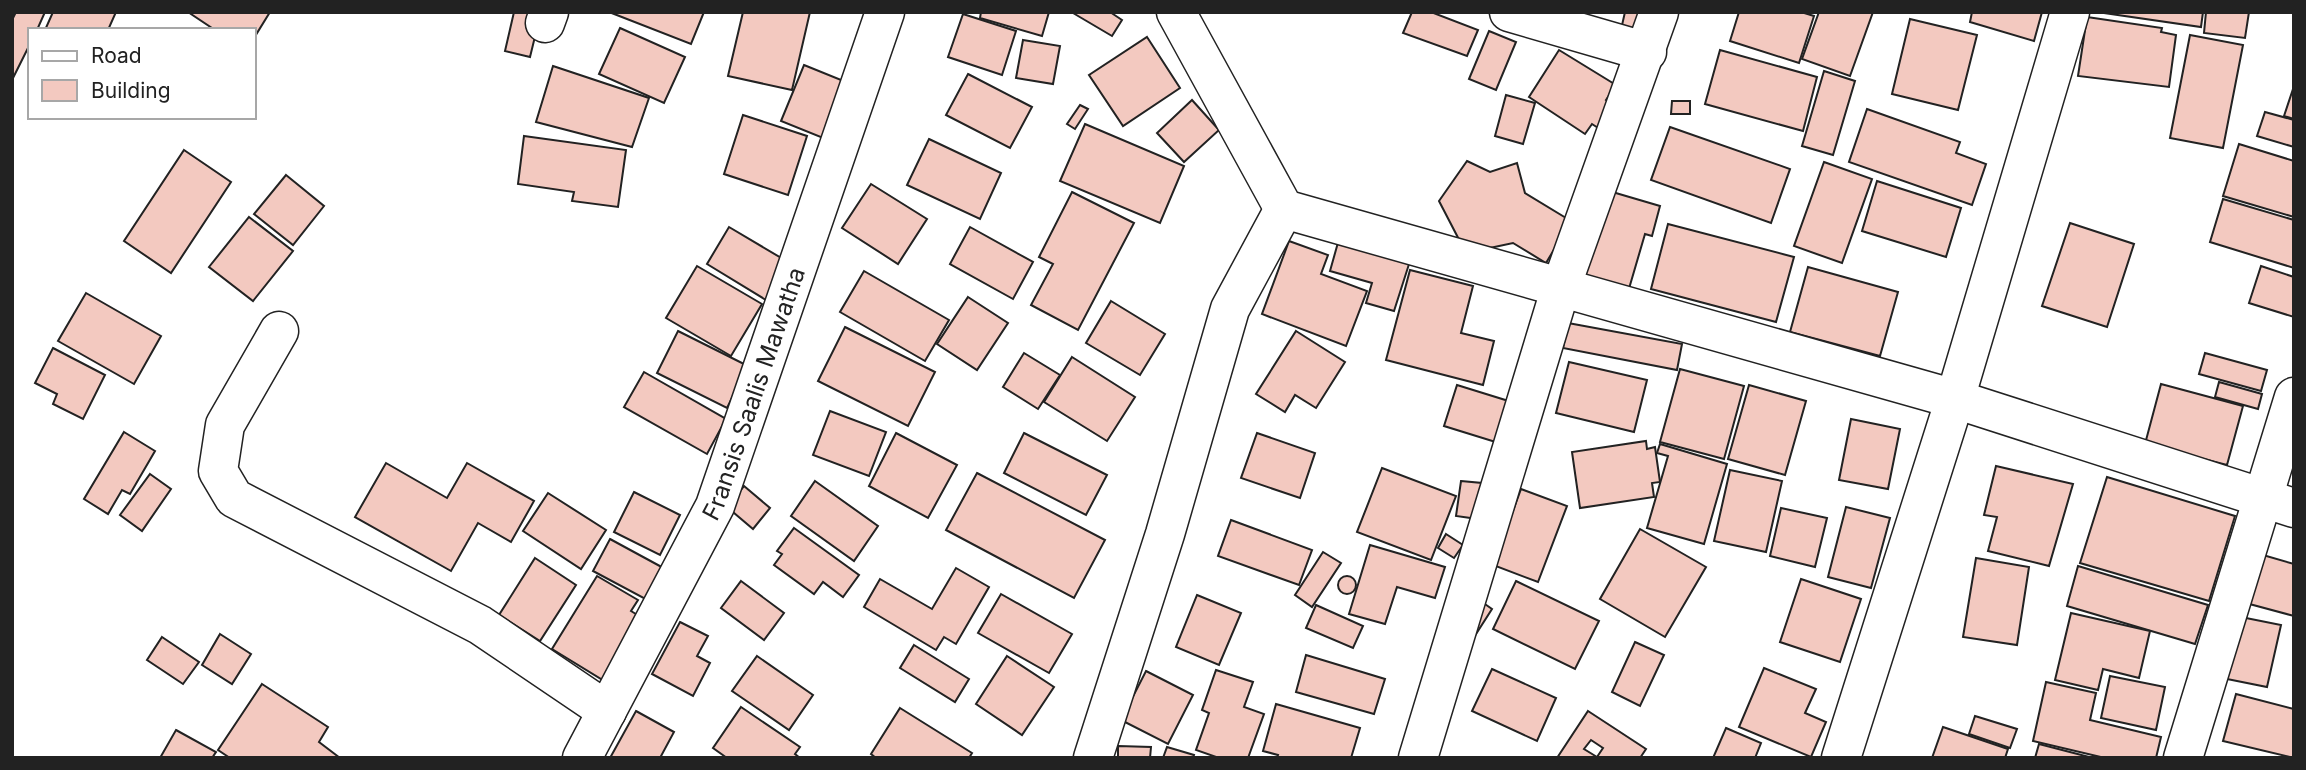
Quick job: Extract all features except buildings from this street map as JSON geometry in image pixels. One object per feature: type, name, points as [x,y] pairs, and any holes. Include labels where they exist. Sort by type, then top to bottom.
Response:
[{"type":"street","name":"Fransis Saalis Mawatha","points":[[582,758],[715,506],[886,12]]},
{"type":"street","points":[[1176,12],[1284,209],[1955,399],[2278,503]]},
{"type":"street","points":[[1508,12],[1647,52]]},
{"type":"street","points":[[1418,758],[1561,287],[1647,52],[1659,12]]},
{"type":"street","points":[[1841,758],[1955,399],[2070,12]]},
{"type":"street","points":[[1093,758],[1165,534],[1230,309],[1284,209]]},
{"type":"street","points":[[279,331],[225,425],[218,471],[234,498],[480,625],[607,711]]},
{"type":"street","points":[[2183,758],[2278,503],[2294,397]]}]
